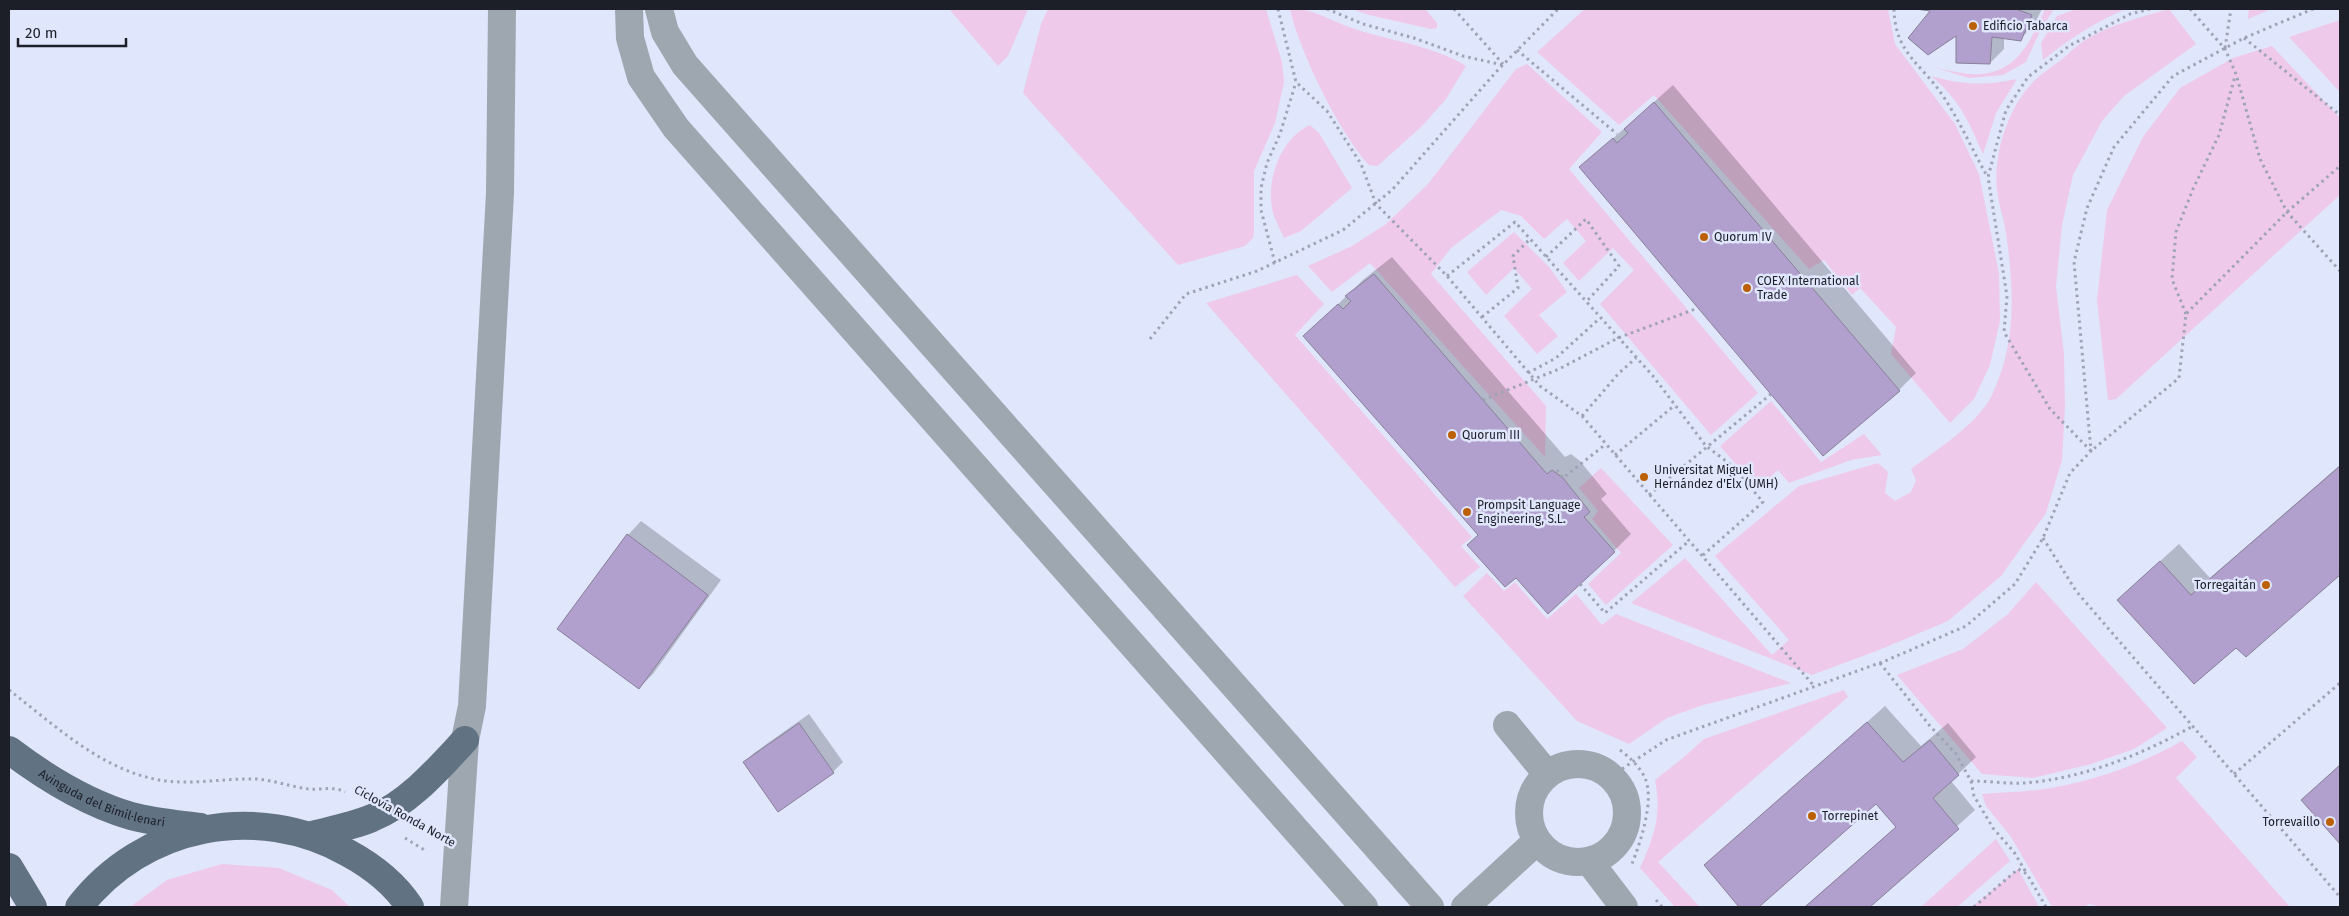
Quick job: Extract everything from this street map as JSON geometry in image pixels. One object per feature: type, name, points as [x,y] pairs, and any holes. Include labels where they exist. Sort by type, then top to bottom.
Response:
[{"type":"main road","points":[[312,835],[372,818],[382,812],[423,785],[466,740]]},
{"type":"main road","name":"Avinguda del Bimil·lenari","points":[[9,750],[32,767],[88,801],[132,816],[204,828]]},
{"type":"main road","points":[[79,907],[90,892],[124,864],[151,847],[204,828],[249,824],[286,828],[330,842],[367,863],[403,896],[410,907]]},
{"type":"main road","points":[[9,867],[33,907]]},
{"type":"street","points":[[454,907],[466,740],[472,706],[500,193],[502,9]]},
{"type":"street","points":[[629,9],[630,38],[641,77],[676,128],[1364,907]]},
{"type":"street","points":[[659,9],[665,32],[685,65],[1430,907]]},
{"type":"street","points":[[1508,725],[1548,774]]},
{"type":"street","points":[[1573,764],[1587,764],[1611,776],[1621,788],[1626,803],[1627,818],[1623,833],[1614,846],[1603,856],[1589,861],[1574,862],[1560,859],[1547,852],[1537,841],[1528,813],[1531,798],[1537,785],[1548,774],[1559,767],[1573,764]]},
{"type":"street","points":[[1465,907],[1537,841]]},
{"type":"street","points":[[1589,861],[1624,907]]},
{"type":"path","points":[[1275,263],[1261,210],[1260,188],[1266,163],[1280,134],[1296,82],[1278,9]]},
{"type":"path","points":[[1326,9],[1363,24],[1414,38],[1463,56],[1503,65]]},
{"type":"path","points":[[1454,9],[1503,65]]},
{"type":"path","points":[[1150,339],[1186,294],[1257,271],[1275,263],[1343,230],[1376,204],[1392,190],[1503,65],[1558,9]]},
{"type":"path","points":[[1894,9],[1894,27],[1904,49],[1944,97],[1988,177],[2007,296],[2004,332],[2050,409],[2091,450]]},
{"type":"path","points":[[1988,177],[2006,110],[2028,76],[2069,46],[2095,31],[2130,14],[2150,9]]},
{"type":"path","points":[[2190,9],[2225,49],[2236,74],[2260,159],[2287,212],[2340,271]]},
{"type":"path","points":[[2225,49],[2231,9]]},
{"type":"path","points":[[2091,450],[2074,262],[2087,208],[2114,147],[2173,76],[2244,38],[2313,9]]},
{"type":"path","points":[[2244,38],[2340,116]]},
{"type":"path","points":[[1517,50],[1617,134]]},
{"type":"path","points":[[1611,776],[1666,740],[1880,663],[1966,626],[2015,584],[2043,538],[2070,473],[2091,450],[2179,378],[2186,314],[2172,279],[2176,232],[2193,189],[2219,135],[2236,74]]},
{"type":"path","points":[[1296,82],[1327,111],[1361,164],[1376,204],[1447,276],[1540,386],[1582,416],[1814,686]]},
{"type":"path","points":[[2186,314],[2287,212],[2340,166]]},
{"type":"path","points":[[1546,257],[1586,219],[1619,266],[1586,302]]},
{"type":"path","points":[[1447,276],[1515,222],[1636,358],[1706,446],[1730,464],[1764,502],[1702,556]]},
{"type":"path","points":[[1482,318],[1518,288],[1513,256],[1530,239]]},
{"type":"path","points":[[1483,400],[1559,369],[1618,338],[1698,308]]},
{"type":"path","points":[[1528,373],[1556,358],[1600,318]]},
{"type":"path","points":[[1582,416],[1619,373],[1636,358]]},
{"type":"path","points":[[1649,495],[1771,394]]},
{"type":"path","points":[[1615,455],[1675,405]]},
{"type":"path","points":[[1557,470],[1563,478],[1606,444]]},
{"type":"path","points":[[2043,538],[2076,591],[2340,897]]},
{"type":"path","points":[[1580,584],[1606,613],[1689,541]]},
{"type":"path","points":[[1880,663],[1930,726],[1956,754],[1971,781],[1974,796],[1993,828],[2014,852],[2046,907]]},
{"type":"path","points":[[2234,774],[2340,683]]},
{"type":"path","name":"Ciclovía Ronda Norte","points":[[9,690],[72,738],[113,766],[150,779],[210,782],[257,779],[307,789],[337,788],[382,812]]},
{"type":"path","points":[[1971,781],[2023,783],[2058,778],[2132,756],[2193,726]]},
{"type":"path","points":[[1620,750],[1634,762],[1645,778],[1648,788],[1645,830],[1632,864],[1636,872]]},
{"type":"path","points":[[400,835],[431,854]]},
{"type":"path","points":[[1974,907],[2018,869],[2028,874]]},
{"type":"path","points":[[1650,893],[1662,907]]},
{"type":"shaded area","points":[[949,9],[1028,9],[1008,56],[998,66]]},
{"type":"shaded area","points":[[1048,9],[1266,9],[1282,62],[1284,82],[1275,123],[1254,171],[1254,231],[1253,238],[1245,246],[1178,265],[1023,93],[1041,24]]},
{"type":"shaded area","points":[[1290,9],[1305,10],[1366,33],[1425,48],[1466,66],[1446,99],[1422,126],[1377,166],[1369,165],[1357,151],[1333,113],[1311,69]]},
{"type":"shaded area","points":[[1352,9],[1425,9],[1437,23],[1437,28],[1431,29],[1369,15]]},
{"type":"shaded area","points":[[1585,9],[1888,9],[1895,44],[1955,124],[1979,174],[1999,273],[2000,321],[1990,365],[1974,399],[1950,423],[1891,354],[1896,327],[1860,288],[1852,295],[1824,260],[1809,269],[1654,95],[1619,125],[1537,52]]},
{"type":"shaded area","points":[[2045,9],[2054,9],[2041,29],[2026,62],[2003,75],[1969,78],[1933,67],[1971,74],[1999,70],[2010,64],[2027,45]]},
{"type":"shaded area","points":[[2077,9],[2126,9],[2083,32],[2043,60],[2041,43],[2057,16]]},
{"type":"shaded area","points":[[2169,9],[2196,44],[2124,96],[2102,121],[2073,175],[2062,225],[2056,287],[2064,354],[2065,405],[2062,460],[2046,513],[2001,576],[1948,621],[1812,675],[1631,603],[1685,558],[1772,655],[1789,640],[1715,556],[1799,486],[1878,463],[1888,472],[1885,493],[1895,501],[1911,492],[1916,480],[1911,469],[1956,436],[1986,406],[2000,375],[2010,335],[2011,275],[1996,175],[2000,146],[2010,117],[2025,91],[2034,81],[2084,41],[2117,25]]},
{"type":"shaded area","points":[[2249,9],[2271,9],[2248,19]]},
{"type":"shaded area","points":[[2340,20],[2340,92],[2289,37]]},
{"type":"shaded area","points":[[2272,46],[2340,118],[2340,195],[2116,399],[2108,400],[2097,300],[2107,210],[2143,137],[2180,88],[2233,58]]},
{"type":"shaded area","points":[[1527,64],[1602,132],[1569,169],[1758,393],[1711,435],[1600,304],[1634,270],[1613,248],[1579,281],[1563,263],[1586,241],[1567,219],[1544,239],[1521,216],[1501,210],[1451,248],[1431,274],[1546,406],[1545,457],[1370,263],[1332,292],[1308,266],[1352,246],[1386,224],[1428,184],[1516,69]]},
{"type":"shaded area","points":[[1931,76],[1974,84],[2017,79],[1996,113],[1983,154],[1973,131],[1956,102]]},
{"type":"shaded area","points":[[1310,125],[1319,133],[1352,188],[1301,231],[1284,238],[1271,204],[1273,177],[1282,152],[1299,132]]},
{"type":"shaded area","points":[[1514,232],[1549,267],[1567,292],[1539,315],[1558,336],[1537,354],[1504,316],[1532,289],[1514,268],[1486,295],[1467,272]]},
{"type":"shaded area","points":[[1297,275],[1324,304],[1295,335],[1472,537],[1461,546],[1480,567],[1455,587],[1206,303]]},
{"type":"shaded area","points":[[1771,401],[1821,462],[1864,434],[1882,455],[1851,460],[1789,483],[1778,470],[1757,489],[1720,446]]},
{"type":"shaded area","points":[[1601,468],[1673,545],[1606,605],[1588,584],[1621,553],[1592,519],[1598,511],[1579,488]]},
{"type":"shaded area","points":[[1487,573],[1504,591],[1515,582],[1547,619],[1576,594],[1602,625],[1616,614],[1791,683],[1703,705],[1667,718],[1629,744],[1577,721],[1463,596]]},
{"type":"shaded area","points":[[2036,582],[2167,728],[2134,749],[2091,764],[2033,778],[1982,774],[1897,675],[1963,649],[2008,614]]},
{"type":"shaded area","points":[[1844,690],[1848,697],[1658,862],[1700,907],[1675,907],[1640,868],[1653,836],[1657,815],[1658,804],[1655,780],[1704,739]]},
{"type":"shaded area","points":[[2182,741],[2197,757],[2176,778],[2290,907],[2101,907],[2089,904],[2084,907],[2052,907],[2011,837],[1986,806],[1982,794],[2038,790],[2089,780],[2137,763]]},
{"type":"shaded area","points":[[1996,839],[2010,861],[1957,907],[1921,907]]},
{"type":"shaded area","points":[[222,864],[279,868],[332,890],[350,907],[130,907],[167,880]]},
{"type":"shaded area","points":[[2018,869],[2039,907],[1972,907]]},
{"type":"building","name":"Edificio Tabarca","points":[[1916,9],[2016,9],[2032,15],[2021,41],[1992,37],[1990,64],[1956,63],[1956,36],[1928,55],[1908,38],[1930,11]]},
{"type":"building","name":"Quorum IV","points":[[1654,102],[1900,391],[1823,456],[1579,167],[1613,138],[1617,143],[1628,133],[1624,129]]},
{"type":"building","name":"Quorum III","points":[[1374,274],[1547,474],[1552,470],[1563,478],[1590,512],[1584,517],[1615,552],[1548,614],[1516,578],[1505,587],[1467,545],[1478,535],[1303,336],[1338,304],[1343,309],[1351,301],[1345,296]]},
{"type":"building","name":"Torregaitán","points":[[2340,466],[2340,575],[2246,657],[2236,648],[2194,684],[2117,600],[2160,561],[2191,595]]},
{"type":"building","points":[[627,534],[708,595],[639,689],[557,629]]},
{"type":"building","name":"Torrepinet","points":[[1867,722],[1903,762],[1930,740],[1959,775],[1933,798],[1959,829],[1870,907],[1805,907],[1896,827],[1876,804],[1759,907],[1739,907],[1704,865]]},
{"type":"building","points":[[799,723],[834,773],[778,812],[743,762]]},
{"type":"building","name":"Torrevaillo","points":[[2339,766],[2340,768],[2340,844],[2301,800]]},
{"type":"place","name":"Edificio Tabarca","points":[[1973,26]]},
{"type":"place","name":"Quorum IV","points":[[1704,237]]},
{"type":"place","name":"COEX International Trade","points":[[1747,288]]},
{"type":"place","name":"Quorum III","points":[[1452,435]]},
{"type":"place","name":"Universitat Miguel Hernández d'Elx (UMH)","points":[[1644,477]]},
{"type":"place","name":"Prompsit Language Engineering, S.L.","points":[[1467,512]]},
{"type":"place","name":"Torregaitán","points":[[2266,585]]},
{"type":"place","name":"Torrepinet","points":[[1812,816]]},
{"type":"place","name":"Torrevaillo","points":[[2330,822]]}]
